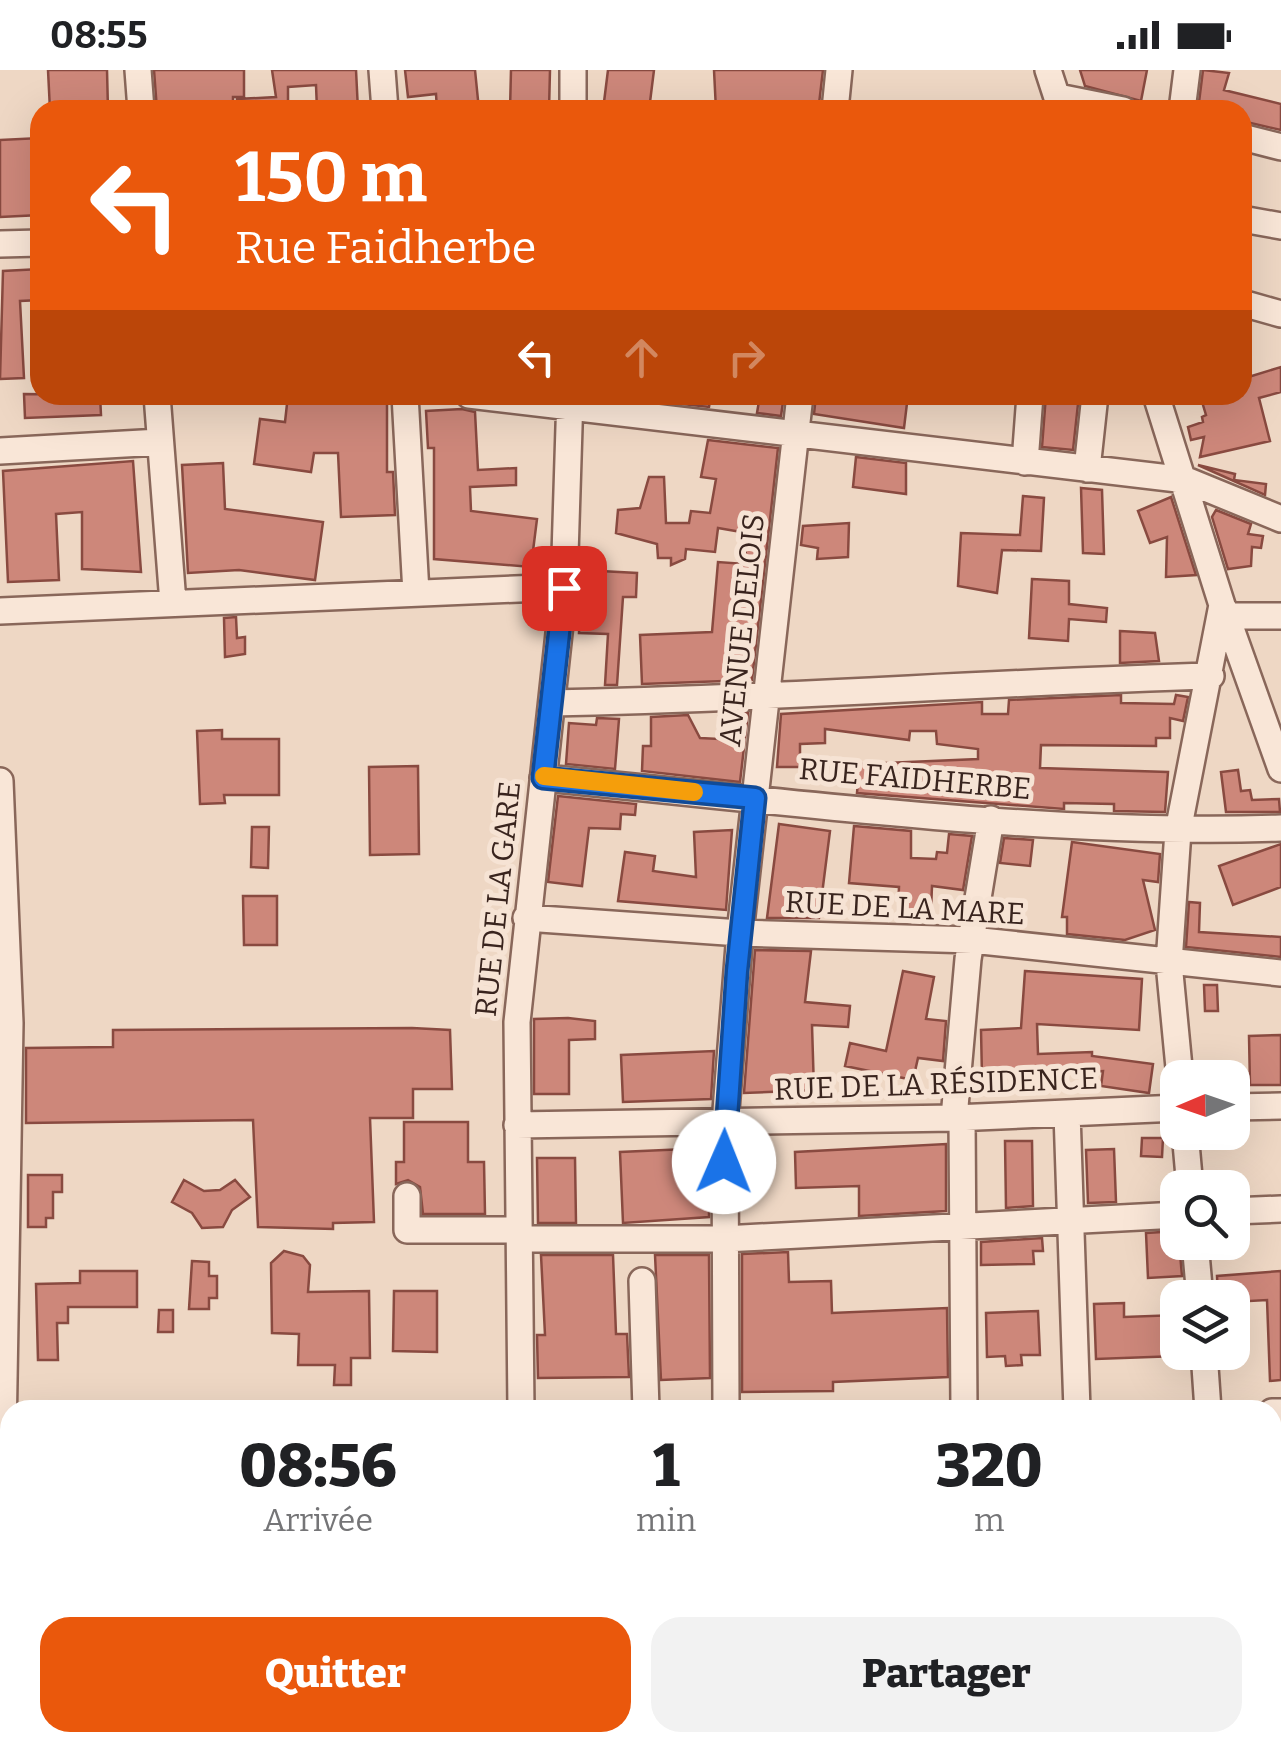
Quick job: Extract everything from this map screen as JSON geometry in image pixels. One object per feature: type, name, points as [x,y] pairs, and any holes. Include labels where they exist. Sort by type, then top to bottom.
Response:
[{"type":"street","points":[[138,70],[140,100]]},
{"type":"street","points":[[382,70],[384,100]]},
{"type":"street","points":[[573,70],[573,100]]},
{"type":"street","points":[[836,100],[840,70]]},
{"type":"street","points":[[1048,70],[1058,100]]},
{"type":"street","points":[[1183,100],[1187,70]]},
{"type":"street","points":[[1252,139],[1281,146]]},
{"type":"street","points":[[1252,221],[1281,226]]},
{"type":"street","points":[[0,244],[30,243]]},
{"type":"street","points":[[1252,306],[1281,314]]},
{"type":"street","points":[[158,405],[172,603]]},
{"type":"street","points":[[407,405],[416,593]]},
{"type":"street","name":"RUE DE LA GARE","points":[[521,1400],[516,1022],[564,588],[570,405]]},
{"type":"street","points":[[600,405],[795,437],[1186,480],[1281,518]]},
{"type":"street","name":"AVENUE DELOIS","points":[[726,1400],[724,1123],[740,933],[799,405]]},
{"type":"street","points":[[1025,462],[1029,405]]},
{"type":"street","points":[[1087,469],[1094,405]]},
{"type":"street","points":[[1160,405],[1224,611],[1281,770]]},
{"type":"street","points":[[0,451],[160,442]]},
{"type":"street","points":[[0,611],[564,588]]},
{"type":"street","points":[[1224,611],[1281,616]]},
{"type":"street","points":[[1178,1060],[1169,963],[1178,831],[1224,611]]},
{"type":"street","points":[[552,704],[768,699],[1008,682],[1211,676]]},
{"type":"street","name":"RUE FAIDHERBE","points":[[543,778],[990,819],[1178,831],[1281,828]]},
{"type":"street","points":[[0,781],[5,1023],[5,1400]]},
{"type":"street","points":[[964,1400],[958,1118],[972,940],[990,819]]},
{"type":"street","name":"RUE DE LA MARE","points":[[526,918],[740,933],[972,940],[1281,973]]},
{"type":"street","points":[[1250,1107],[1281,1106]]},
{"type":"street","name":"RUE DE LA RÉSIDENCE","points":[[516,1125],[958,1118],[1160,1109]]},
{"type":"street","points":[[1067,1113],[1077,1400]]},
{"type":"street","points":[[407,1196],[407,1230],[519,1235],[724,1239],[1160,1216]]},
{"type":"street","points":[[1250,1211],[1281,1209]]},
{"type":"street","points":[[642,1281],[646,1400]]},
{"type":"street","points":[[1205,1370],[1207,1400]]},
{"type":"building","points":[[48,70],[107,70],[108,100],[50,100]]},
{"type":"building","points":[[154,70],[244,70],[244,97],[156,100]]},
{"type":"building","points":[[272,70],[356,70],[358,100],[317,100],[316,85],[288,87],[288,100],[237,100],[276,97]]},
{"type":"building","points":[[405,70],[475,70],[478,100],[436,100],[436,94],[408,97]]},
{"type":"building","points":[[511,70],[550,70],[549,100],[510,100]]},
{"type":"building","points":[[608,70],[654,70],[650,100],[604,100]]},
{"type":"building","points":[[714,70],[823,70],[819,100],[716,100]]},
{"type":"building","points":[[1080,70],[1147,70],[1141,100],[1085,86]]},
{"type":"building","points":[[1203,70],[1229,73],[1224,90],[1281,104],[1281,130],[1252,123],[1252,100],[1199,100]]},
{"type":"building","points":[[30,138],[30,216],[0,217],[0,140]]},
{"type":"building","points":[[30,270],[30,300],[20,301],[24,378],[0,379],[3,271]]},
{"type":"building","points":[[1281,367],[1281,392],[1259,398],[1270,441],[1200,457],[1204,437],[1191,440],[1188,427],[1203,422],[1203,405],[1252,405],[1252,376]]},
{"type":"building","points":[[24,394],[30,394],[30,405],[100,405],[101,415],[25,418]]},
{"type":"building","points":[[287,405],[387,405],[387,472],[393,472],[395,515],[341,517],[338,453],[314,453],[311,472],[254,464],[260,419],[285,422]]},
{"type":"building","points":[[758,405],[783,405],[781,416],[757,413]]},
{"type":"building","points":[[815,405],[907,405],[904,428],[814,414]]},
{"type":"building","points":[[1045,405],[1078,405],[1073,450],[1042,447]]},
{"type":"building","points":[[426,411],[475,412],[478,470],[516,468],[516,485],[470,487],[471,511],[537,519],[531,567],[434,559],[434,448],[428,448]]},
{"type":"building","points":[[708,440],[778,448],[752,680],[642,684],[640,635],[712,632],[718,562],[745,564],[747,533],[718,528],[715,552],[686,549],[685,559],[671,565],[671,558],[658,558],[657,544],[616,533],[618,510],[640,508],[649,477],[664,477],[666,523],[689,523],[691,511],[710,513],[716,479],[701,477]]},
{"type":"building","points":[[856,457],[906,463],[906,494],[853,487]]},
{"type":"building","points":[[133,461],[141,572],[82,569],[82,512],[56,514],[59,580],[8,582],[3,471]]},
{"type":"building","points":[[223,463],[225,509],[323,522],[315,580],[239,570],[188,573],[182,465]]},
{"type":"building","points":[[1198,465],[1235,474],[1234,480],[1266,484],[1265,495]]},
{"type":"building","points":[[1081,488],[1102,490],[1104,554],[1083,553]]},
{"type":"building","points":[[1023,496],[1044,498],[1041,551],[1002,550],[997,593],[958,586],[961,533],[1020,535]]},
{"type":"building","points":[[1171,497],[1196,575],[1166,577],[1167,537],[1150,543],[1138,511]]},
{"type":"building","points":[[1216,510],[1251,524],[1248,534],[1263,536],[1261,548],[1252,547],[1251,566],[1228,569],[1212,517]]},
{"type":"building","points":[[849,523],[848,557],[817,559],[818,548],[801,545],[803,526]]},
{"type":"building","points":[[582,570],[637,573],[636,597],[623,597],[617,685],[605,685],[608,634],[579,633]]},
{"type":"building","points":[[1032,579],[1069,581],[1069,604],[1107,608],[1106,622],[1069,619],[1068,641],[1029,638]]},
{"type":"building","points":[[236,617],[237,638],[245,637],[245,654],[225,657],[224,618]]},
{"type":"building","points":[[1120,631],[1155,633],[1159,661],[1120,663]]},
{"type":"building","points":[[1121,695],[1121,703],[1174,704],[1176,695],[1188,697],[1183,721],[1170,718],[1170,738],[1156,738],[1156,746],[1041,745],[1040,768],[1168,772],[1165,812],[1114,811],[1114,804],[1064,803],[1064,809],[857,793],[858,781],[841,779],[840,765],[978,759],[978,749],[937,744],[936,731],[910,731],[909,740],[825,729],[825,743],[800,744],[800,767],[777,767],[781,714],[982,702],[982,714],[1008,714],[1009,700]]},
{"type":"building","points":[[748,713],[740,782],[642,771],[643,746],[651,746],[651,717],[688,715],[700,738],[719,739],[722,714]]},
{"type":"building","points":[[597,718],[619,719],[615,769],[566,764],[569,723],[596,725]]},
{"type":"building","points":[[222,730],[222,739],[279,739],[279,795],[224,795],[225,803],[200,804],[197,731]]},
{"type":"building","points":[[418,766],[419,854],[370,855],[369,767]]},
{"type":"building","points":[[1238,770],[1241,791],[1250,790],[1252,800],[1279,799],[1280,812],[1226,812],[1221,772]]},
{"type":"building","points":[[558,796],[636,804],[635,815],[621,814],[620,829],[589,828],[582,886],[548,882]]},
{"type":"building","points":[[779,824],[830,831],[819,918],[767,918]]},
{"type":"building","points":[[854,826],[911,831],[911,858],[936,859],[937,852],[947,853],[949,834],[972,836],[963,890],[932,886],[931,911],[898,910],[899,887],[849,883]]},
{"type":"building","points":[[252,827],[269,827],[268,868],[251,867]]},
{"type":"building","points":[[732,830],[726,910],[618,901],[625,852],[655,856],[653,871],[696,877],[694,832]]},
{"type":"building","points":[[1004,838],[1033,840],[1030,866],[1000,863]]},
{"type":"building","points":[[1072,842],[1160,854],[1158,882],[1143,880],[1155,930],[1125,940],[1067,934],[1067,917],[1062,917]]},
{"type":"building","points":[[1281,844],[1281,887],[1233,905],[1219,866]]},
{"type":"building","points":[[243,896],[277,896],[277,945],[244,945]]},
{"type":"building","points":[[1189,902],[1200,903],[1199,932],[1281,937],[1281,957],[1186,947]]},
{"type":"building","points":[[755,950],[811,951],[805,1002],[850,1006],[848,1027],[812,1025],[814,1090],[744,1093]]},
{"type":"building","points":[[903,971],[934,977],[926,1019],[946,1021],[943,1061],[918,1058],[913,1080],[845,1066],[850,1043],[886,1051]]},
{"type":"building","points":[[1025,971],[1142,979],[1139,1030],[1037,1024],[1038,1054],[1092,1052],[1092,1056],[1153,1064],[1149,1093],[1101,1086],[1103,1071],[982,1077],[981,1030],[1021,1028]]},
{"type":"building","points":[[1204,985],[1217,985],[1218,1011],[1205,1011]]},
{"type":"building","points":[[534,1019],[595,1021],[595,1039],[569,1040],[569,1094],[534,1094]]},
{"type":"building","points":[[113,1030],[450,1030],[452,1089],[413,1089],[413,1118],[370,1118],[374,1222],[333,1223],[333,1229],[258,1227],[253,1120],[26,1123],[26,1048],[113,1047]]},
{"type":"building","points":[[1281,1035],[1281,1085],[1250,1085],[1249,1036]]},
{"type":"building","points":[[714,1051],[711,1099],[623,1102],[621,1055]]},
{"type":"building","points":[[404,1122],[468,1122],[468,1162],[484,1162],[485,1214],[423,1214],[420,1187],[408,1180],[396,1184],[396,1162],[404,1162]]},
{"type":"building","points":[[1142,1138],[1160,1138],[1162,1157],[1141,1156]]},
{"type":"building","points":[[1005,1141],[1032,1141],[1033,1206],[1006,1208]]},
{"type":"building","points":[[946,1144],[946,1211],[859,1216],[859,1186],[796,1188],[795,1152]]},
{"type":"building","points":[[709,1148],[709,1217],[623,1223],[620,1152]]},
{"type":"building","points":[[1114,1149],[1116,1202],[1088,1203],[1086,1150]]},
{"type":"building","points":[[537,1158],[575,1158],[576,1223],[538,1223]]},
{"type":"building","points":[[28,1175],[62,1175],[62,1192],[53,1192],[53,1218],[46,1218],[46,1227],[28,1227]]},
{"type":"building","points":[[184,1180],[204,1191],[220,1190],[235,1180],[250,1197],[232,1210],[223,1227],[202,1228],[192,1213],[172,1202]]},
{"type":"building","points":[[1160,1232],[1160,1260],[1181,1260],[1182,1276],[1148,1278],[1146,1233]]},
{"type":"building","points":[[1042,1238],[1043,1251],[1033,1251],[1034,1264],[981,1265],[981,1242]]},
{"type":"building","points":[[284,1251],[303,1256],[310,1265],[308,1292],[369,1291],[370,1358],[351,1358],[351,1385],[334,1385],[335,1365],[298,1365],[299,1334],[272,1333],[271,1263]]},
{"type":"building","points":[[788,1252],[789,1282],[831,1281],[832,1313],[947,1308],[948,1377],[833,1382],[833,1391],[742,1392],[742,1254]]},
{"type":"building","points":[[541,1255],[613,1255],[616,1334],[627,1334],[629,1377],[538,1378],[537,1335],[545,1335]]},
{"type":"building","points":[[655,1255],[709,1255],[710,1378],[661,1380]]},
{"type":"building","points":[[192,1261],[209,1262],[209,1276],[217,1276],[217,1298],[209,1298],[209,1309],[189,1309]]},
{"type":"building","points":[[80,1271],[137,1271],[137,1307],[68,1307],[68,1323],[57,1323],[58,1360],[38,1360],[36,1284],[80,1283]]},
{"type":"building","points":[[1281,1271],[1281,1380],[1270,1381],[1267,1300],[1250,1301],[1250,1280],[1217,1280],[1217,1276]]},
{"type":"building","points":[[394,1291],[437,1291],[437,1352],[393,1351]]},
{"type":"building","points":[[1124,1303],[1124,1317],[1160,1316],[1160,1357],[1096,1359],[1094,1304]]},
{"type":"building","points":[[159,1310],[173,1310],[173,1332],[158,1332]]},
{"type":"building","points":[[1038,1311],[1040,1355],[1021,1355],[1022,1365],[1006,1366],[1005,1356],[987,1357],[986,1313]]},
{"type":"slow traffic","points":[[544,776],[694,792]]},
{"type":"route","points":[[564,588],[543,778],[755,798],[724,1123],[724,1162]]}]
